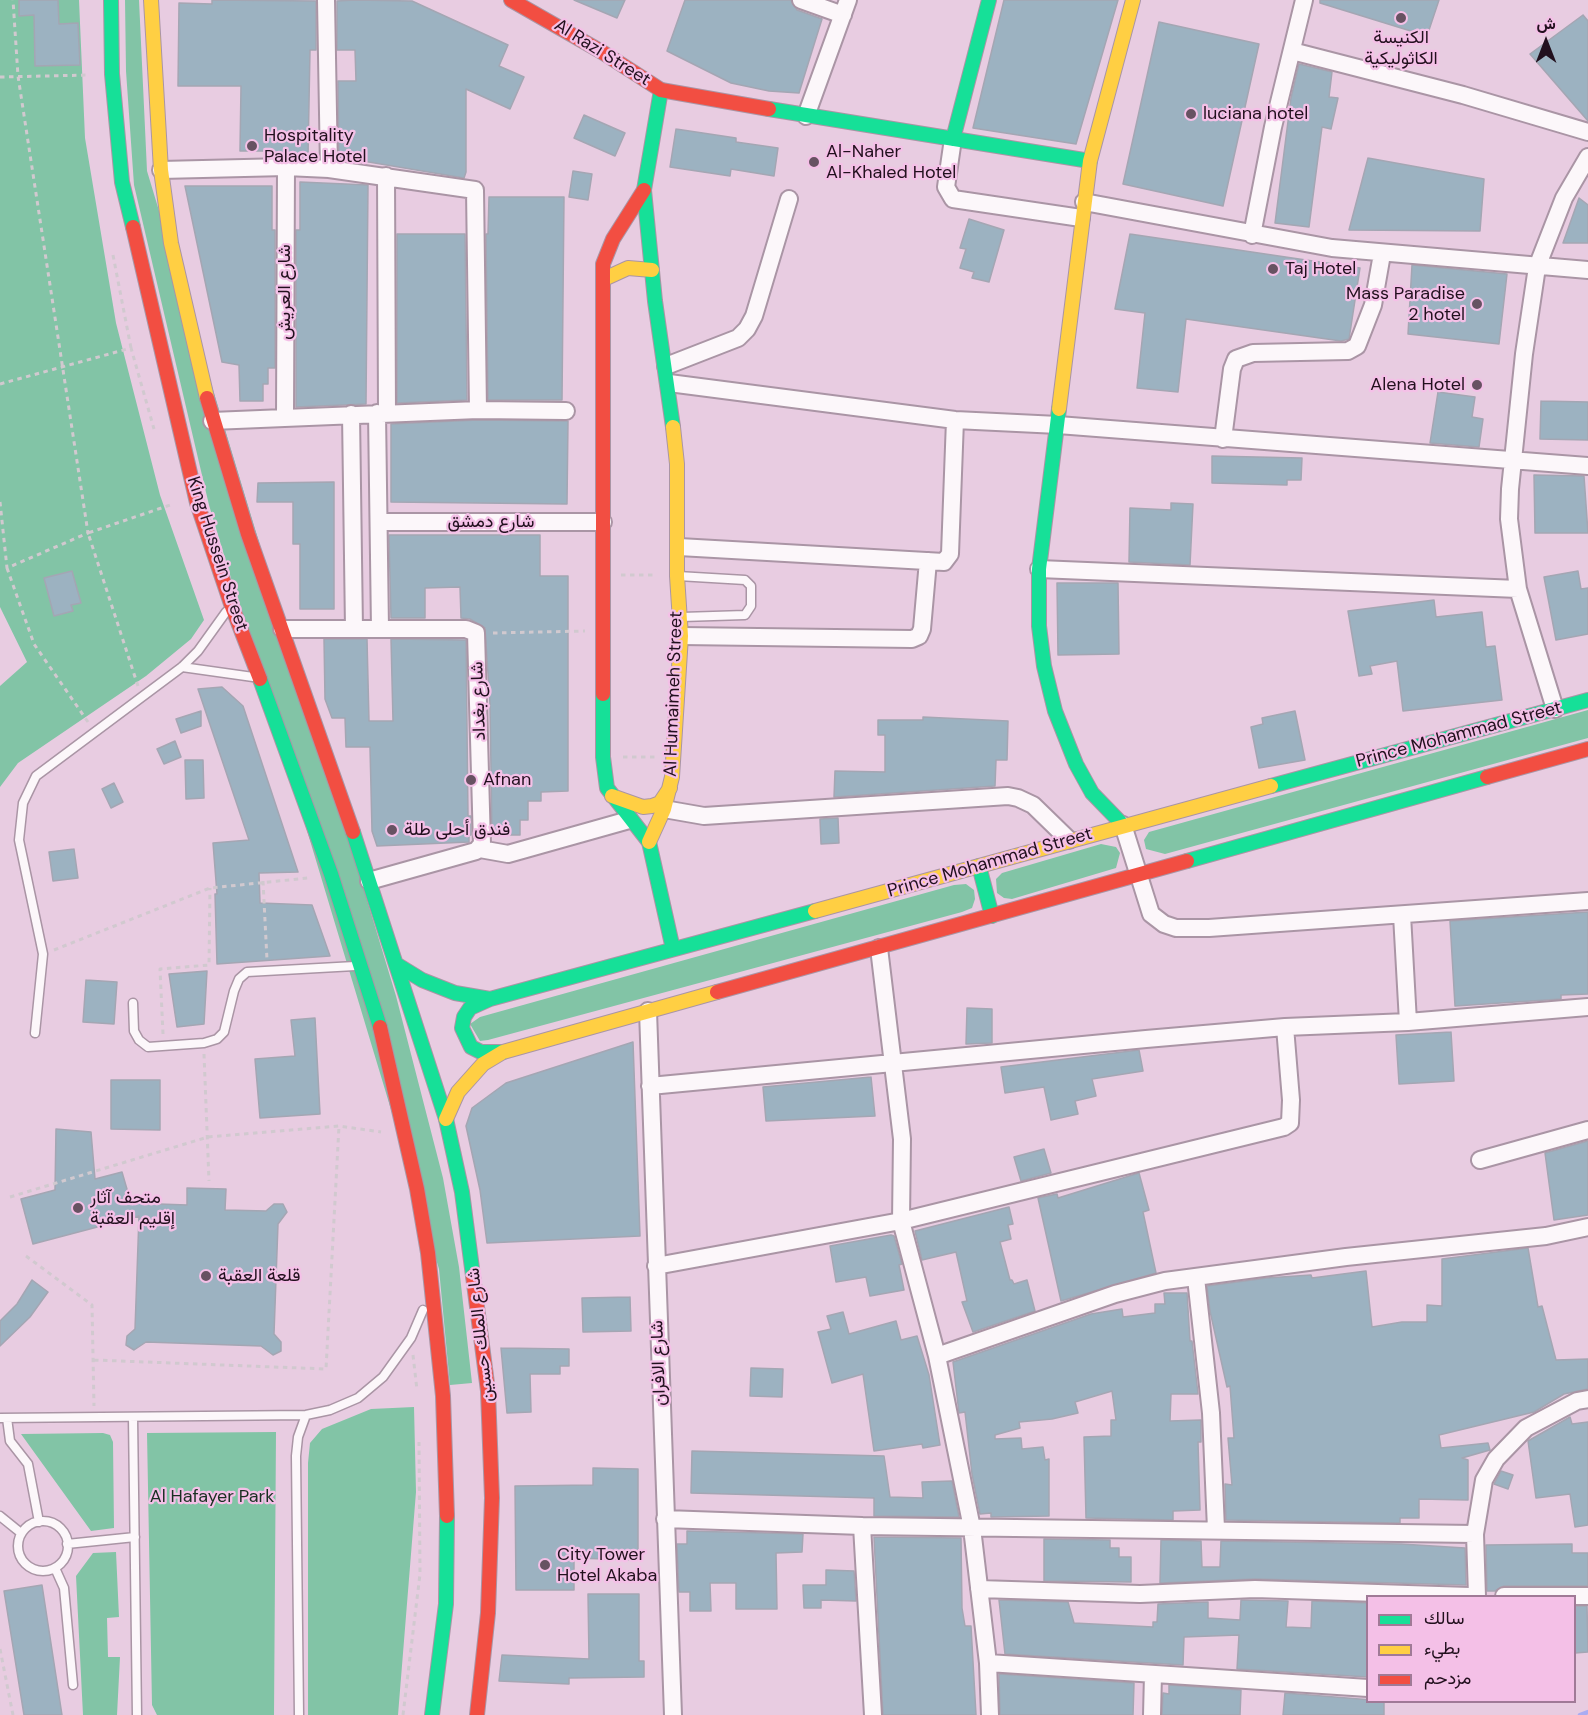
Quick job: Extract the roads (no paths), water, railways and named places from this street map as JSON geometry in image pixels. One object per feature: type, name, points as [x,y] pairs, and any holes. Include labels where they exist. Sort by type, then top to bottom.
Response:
[{"type":"main road","name":"King Hussein Street","points":[[111,0],[112,74],[124,193],[197,503],[231,604],[261,678],[331,874],[378,1020],[406,1135],[432,1288]]},
{"type":"main road","name":"King Hussein Street","points":[[151,0],[161,170],[171,243],[239,538],[282,629],[396,964]]},
{"type":"main road","name":"Al Razi Street","points":[[512,0],[602,52],[661,90]]},
{"type":"main road","points":[[953,139],[989,0]]},
{"type":"main road","points":[[1123,825],[1092,793],[1076,764],[1056,711],[1044,666],[1039,626],[1039,569],[1090,161],[1133,0]]},
{"type":"main road","points":[[673,949],[649,842],[612,796],[604,776],[603,757],[603,264],[613,238],[644,190],[661,90],[806,116],[1090,161]]},
{"type":"main road","name":"Al Humaimeh Street","points":[[644,190],[677,464],[679,547],[677,576],[681,636],[675,757],[664,809],[649,842]]},
{"type":"main road","points":[[604,279],[628,268],[652,270]]},
{"type":"main road","points":[[211,547],[239,538]]},
{"type":"main road","name":"Prince Mohammad Street","points":[[396,964],[443,989],[490,999],[1588,700]]},
{"type":"main road","points":[[446,1119],[458,1092],[483,1064],[503,1052],[1588,749]]},
{"type":"main road","points":[[612,796],[636,805],[652,806],[660,803],[670,788]]},
{"type":"main road","points":[[979,866],[993,916]]},
{"type":"main road","name":"شارع الملك حسين","points":[[396,964],[446,1119],[473,1263],[488,1391],[492,1498],[491,1568],[477,1715]]},
{"type":"main road","points":[[490,999],[470,1008],[464,1017],[462,1028],[471,1047],[481,1052],[503,1052]]},
{"type":"main road","points":[[432,1288],[443,1396],[447,1509],[446,1604],[432,1715]]},
{"type":"main road","points":[[443,1396],[451,1403],[465,1405],[480,1401],[488,1391]]},
{"type":"street","points":[[326,0],[329,169]]},
{"type":"street","points":[[801,0],[845,8],[806,116]]},
{"type":"street","points":[[1252,235],[1273,127],[1304,0]]},
{"type":"street","points":[[1292,51],[1486,102],[1588,132]]},
{"type":"street","points":[[953,139],[946,188],[952,199],[1083,210],[1382,254],[1588,270]]},
{"type":"street","points":[[1555,709],[1518,589],[1509,519],[1512,462],[1524,354],[1537,267],[1564,198],[1588,157]]},
{"type":"street","points":[[161,170],[286,167],[329,169],[475,190],[478,410]]},
{"type":"street","name":"شارع العريش","points":[[285,417],[286,167]]},
{"type":"street","points":[[282,629],[380,629],[386,176]]},
{"type":"street","points":[[666,366],[738,338],[747,329],[754,316],[789,199]]},
{"type":"street","points":[[1223,439],[1232,369],[1236,359],[1252,353],[1348,351],[1357,346],[1373,305],[1382,254]]},
{"type":"street","points":[[669,383],[955,420],[1058,425],[1512,462],[1588,466]]},
{"type":"street","points":[[212,421],[478,410],[566,411]]},
{"type":"street","points":[[351,414],[354,629]]},
{"type":"street","points":[[679,547],[944,562],[950,557],[955,420]]},
{"type":"street","name":"شارع دمشق","points":[[380,522],[603,522]]},
{"type":"street","points":[[681,636],[912,639],[919,636],[922,629],[928,561]]},
{"type":"street","points":[[1039,569],[1518,589]]},
{"type":"street","name":"شارع بغداد","points":[[380,629],[466,629],[476,633],[482,839],[480,849]]},
{"type":"street","points":[[664,809],[704,816],[1008,796],[1033,805],[1069,840]]},
{"type":"street","points":[[369,880],[480,849],[508,854],[629,820]]},
{"type":"street","points":[[1123,825],[1151,914],[1164,924],[1176,928],[1402,915],[1588,901]]},
{"type":"street","points":[[1402,915],[1408,1022]]},
{"type":"street","points":[[879,948],[895,1063],[902,1139],[901,1221],[936,1356],[972,1528],[988,1663],[990,1715]]},
{"type":"street","points":[[650,1086],[1285,1027],[1408,1022],[1588,1006]]},
{"type":"street","name":"شارع الافران","points":[[648,1011],[673,1715]]},
{"type":"street","points":[[656,1266],[901,1221],[1284,1127],[1290,1123],[1291,1100],[1285,1027]]},
{"type":"street","points":[[1480,1160],[1588,1130]]},
{"type":"street","points":[[936,1356],[1115,1294],[1165,1281],[1346,1257],[1546,1236],[1588,1227]]},
{"type":"street","points":[[1196,1278],[1211,1413],[1216,1529]]},
{"type":"street","points":[[1477,1595],[1475,1534],[1484,1480],[1496,1459],[1526,1428],[1577,1401],[1588,1399]]},
{"type":"street","points":[[665,1519],[862,1526],[1475,1534]]},
{"type":"street","points":[[862,1526],[873,1715]]},
{"type":"street","points":[[979,1589],[1140,1594],[1255,1589],[1438,1595]]},
{"type":"street","points":[[988,1663],[1366,1688]]},
{"type":"street","points":[[1152,1715],[1153,1674]]},
{"type":"lane","points":[[677,576],[745,580],[751,586],[751,606],[745,615],[679,617]]},
{"type":"lane","points":[[35,1033],[43,954],[18,840],[22,803],[36,776],[182,667],[215,629],[231,604]]},
{"type":"lane","points":[[182,667],[261,678]]},
{"type":"lane","points":[[134,1003],[134,1031],[139,1040],[148,1047],[204,1043],[217,1039],[224,1032],[239,979],[247,972],[361,966]]},
{"type":"lane","points":[[39,1521],[28,1464],[10,1441],[4,1418],[306,1415],[346,1404],[373,1387],[399,1358],[411,1338],[432,1288]]},
{"type":"lane","points":[[300,1715],[296,1456],[298,1437],[306,1415]]},
{"type":"lane","points":[[134,1417],[137,1715]]},
{"type":"lane","points":[[0,1516],[21,1533]]},
{"type":"lane","points":[[39,1521],[59,1527],[67,1544],[66,1556],[55,1568],[39,1571],[25,1564],[18,1549],[21,1533],[27,1526],[39,1521]]},
{"type":"lane","points":[[67,1544],[135,1537]]},
{"type":"lane","points":[[55,1568],[64,1588],[73,1685]]},
{"type":"waterway","points":[[1580,1715],[1588,1712]]},
{"type":"place","name":"الكنيسة الكاثوليكية","points":[[1401,18]]},
{"type":"place","name":"luciana hotel","points":[[1191,114]]},
{"type":"place","name":"Hospitality Palace Hotel","points":[[252,146]]},
{"type":"place","name":"Al-Naher Al-Khaled Hotel","points":[[814,162]]},
{"type":"place","name":"Taj Hotel","points":[[1273,269]]},
{"type":"place","name":"Mass Paradise 2 hotel","points":[[1477,304]]},
{"type":"place","name":"Alena Hotel","points":[[1477,385]]},
{"type":"place","name":"Afnan","points":[[471,780]]},
{"type":"place","name":"فندق أحلى طلة","points":[[392,830]]},
{"type":"place","name":"متحف آثار إقليم العقبة","points":[[78,1208]]},
{"type":"place","name":"قلعة العقبة","points":[[206,1276]]},
{"type":"place","name":"City Tower Hotel Akaba","points":[[545,1565]]},
{"type":"park label","name":"Al Hafayer Park","points":[[212,1497]]}]
